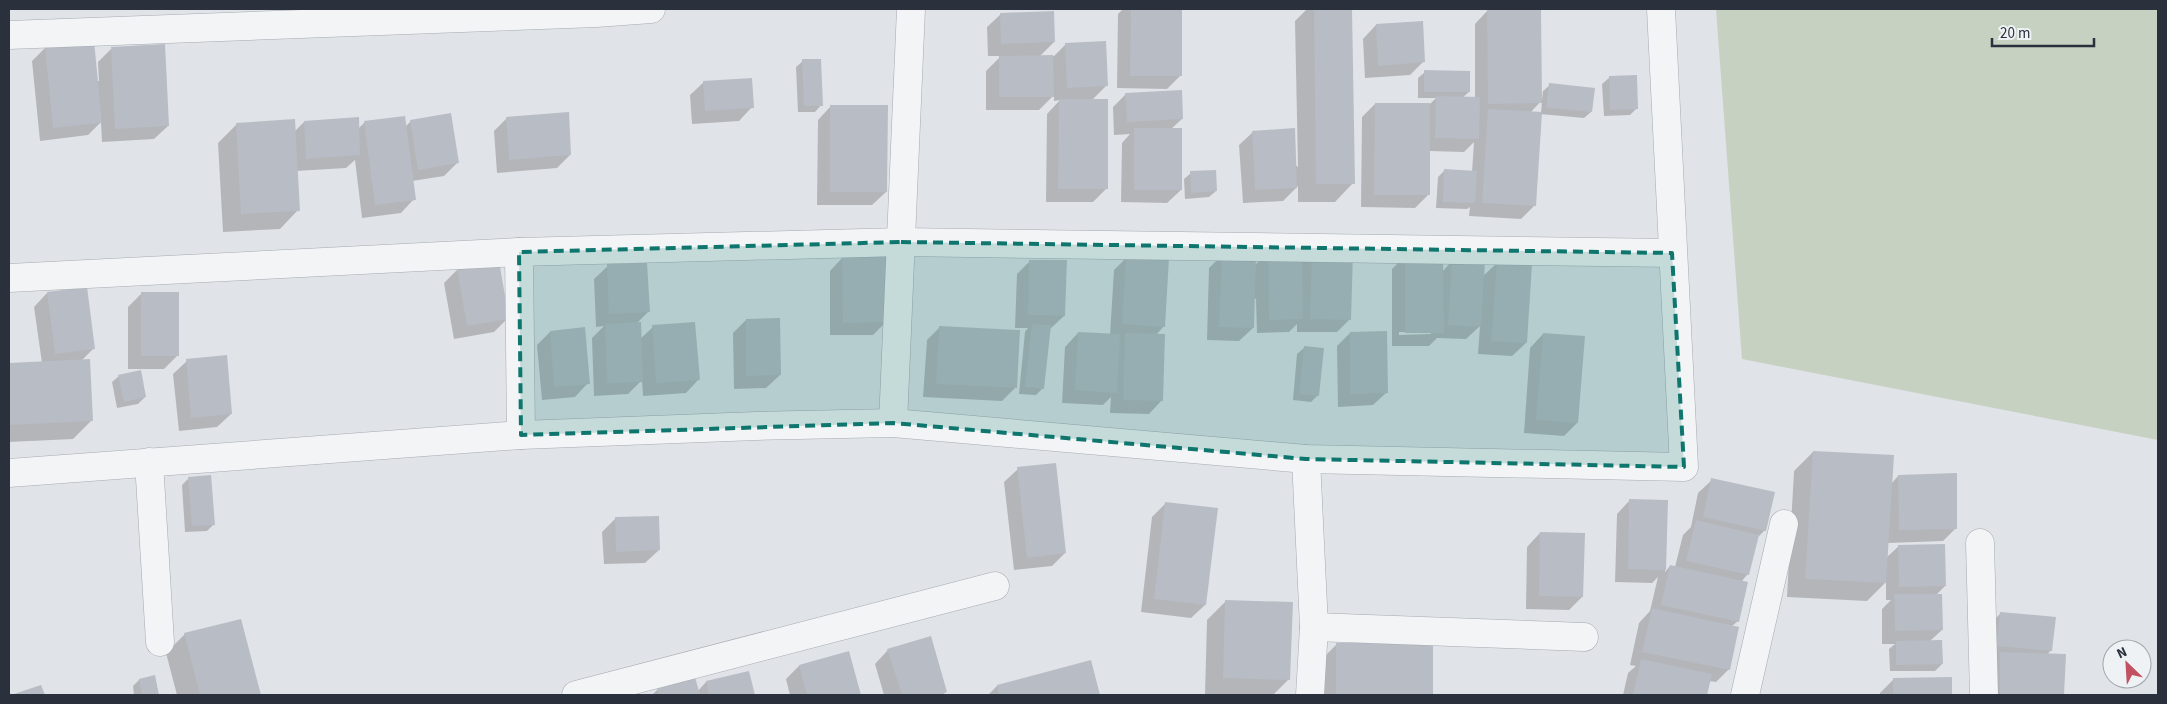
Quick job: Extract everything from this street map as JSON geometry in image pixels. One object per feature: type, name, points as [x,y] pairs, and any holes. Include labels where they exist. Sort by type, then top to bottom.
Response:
[{"type":"street","points":[[9,35],[596,13],[650,9]]},
{"type":"street","points":[[893,423],[911,9]]},
{"type":"street","points":[[9,473],[521,434],[893,423],[1306,459],[1684,467],[1661,9]]},
{"type":"street","points":[[9,278],[519,252],[901,242],[1672,253]]},
{"type":"street","points":[[519,252],[521,434]]},
{"type":"street","points":[[1306,459],[1314,627],[1310,695]]},
{"type":"street","points":[[149,462],[160,642]]},
{"type":"street","points":[[1745,695],[1784,524]]},
{"type":"street","points":[[1980,543],[1984,695]]},
{"type":"street","points":[[576,695],[995,586]]},
{"type":"street","points":[[1314,627],[1584,637]]},
{"type":"highlighted area","points":[[901,242],[1672,253],[1684,467],[1306,459],[893,423],[521,435],[519,252]]},
{"type":"green space","points":[[1716,9],[2158,9],[2158,440],[1742,359]]},
{"type":"building","points":[[1131,9],[1182,9],[1182,76],[1130,76]]},
{"type":"building","points":[[1314,9],[1352,9],[1355,184],[1316,184]]},
{"type":"building","points":[[1487,9],[1541,9],[1542,103],[1488,104]]},
{"type":"building","points":[[1054,11],[1055,42],[1001,44],[1000,13]]},
{"type":"building","points":[[1423,21],[1425,62],[1378,66],[1376,24]]},
{"type":"building","points":[[94,41],[102,123],[53,128],[45,47]]},
{"type":"building","points":[[1106,41],[1108,86],[1067,88],[1065,43]]},
{"type":"building","points":[[165,44],[169,126],[115,129],[111,47]]},
{"type":"building","points":[[1053,55],[1054,97],[999,97],[999,56]]},
{"type":"building","points":[[802,59],[821,59],[823,106],[804,106]]},
{"type":"building","points":[[1424,70],[1470,71],[1470,92],[1424,92]]},
{"type":"building","points":[[1637,75],[1638,109],[1610,110],[1609,76]]},
{"type":"building","points":[[752,78],[754,108],[705,111],[703,81]]},
{"type":"building","points":[[1549,83],[1595,88],[1592,112],[1546,108]]},
{"type":"building","points":[[1182,90],[1183,119],[1127,122],[1125,93]]},
{"type":"building","points":[[1436,96],[1480,97],[1479,139],[1435,138]]},
{"type":"building","points":[[1059,99],[1108,99],[1108,189],[1058,189]]},
{"type":"building","points":[[1375,103],[1430,103],[1430,195],[1374,195]]},
{"type":"building","points":[[830,105],[888,105],[887,192],[830,192]]},
{"type":"building","points":[[1488,109],[1542,112],[1536,206],[1482,203]]},
{"type":"building","points":[[569,112],[571,155],[509,160],[506,117]]},
{"type":"building","points":[[451,113],[459,163],[418,170],[410,120]]},
{"type":"building","points":[[405,116],[416,200],[375,205],[364,121]]},
{"type":"building","points":[[359,117],[360,155],[306,159],[304,121]]},
{"type":"building","points":[[295,119],[300,211],[241,214],[236,123]]},
{"type":"building","points":[[1134,128],[1182,128],[1182,190],[1134,190]]},
{"type":"building","points":[[1295,128],[1297,188],[1255,190],[1252,131]]},
{"type":"building","points":[[1444,169],[1477,171],[1475,203],[1443,202]]},
{"type":"building","points":[[1216,170],[1217,191],[1191,193],[1190,171]]},
{"type":"building","points":[[1302,249],[1303,319],[1269,320],[1268,250]]},
{"type":"building","points":[[1312,250],[1353,252],[1351,320],[1310,319]]},
{"type":"building","points":[[1222,254],[1256,254],[1254,328],[1219,327]]},
{"type":"building","points":[[1443,254],[1444,333],[1405,333],[1405,255]]},
{"type":"building","points":[[887,255],[887,322],[843,323],[842,256]]},
{"type":"building","points":[[1126,256],[1169,258],[1165,327],[1122,324]]},
{"type":"building","points":[[1029,260],[1067,260],[1065,316],[1028,315]]},
{"type":"building","points":[[1452,260],[1485,262],[1481,327],[1448,325]]},
{"type":"building","points":[[499,261],[509,319],[467,326],[457,269]]},
{"type":"building","points":[[1497,261],[1532,264],[1527,343],[1491,341]]},
{"type":"building","points":[[647,263],[650,312],[609,314],[607,264]]},
{"type":"building","points":[[87,287],[95,349],[55,354],[47,292]]},
{"type":"building","points":[[141,292],[179,292],[179,356],[141,356]]},
{"type":"building","points":[[780,318],[781,375],[746,376],[746,319]]},
{"type":"building","points":[[641,322],[643,382],[607,383],[605,324]]},
{"type":"building","points":[[695,322],[700,380],[656,383],[652,325]]},
{"type":"building","points":[[1032,324],[1051,325],[1044,389],[1025,387]]},
{"type":"building","points":[[939,326],[1020,330],[1017,388],[936,384]]},
{"type":"building","points":[[585,327],[590,384],[554,387],[550,331]]},
{"type":"building","points":[[1387,331],[1388,393],[1350,394],[1350,332]]},
{"type":"building","points":[[1078,332],[1120,334],[1117,393],[1075,390]]},
{"type":"building","points":[[1125,333],[1165,334],[1163,401],[1123,400]]},
{"type":"building","points":[[1543,333],[1585,336],[1578,423],[1536,420]]},
{"type":"building","points":[[1304,346],[1324,348],[1319,396],[1299,394]]},
{"type":"building","points":[[227,355],[232,414],[191,418],[186,359]]},
{"type":"building","points":[[90,359],[93,421],[9,425],[9,363]]},
{"type":"building","points":[[141,370],[146,397],[124,402],[118,375]]},
{"type":"building","points":[[1813,451],[1894,455],[1886,583],[1805,579]]},
{"type":"building","points":[[1056,463],[1066,553],[1027,558],[1017,467]]},
{"type":"building","points":[[1957,473],[1957,529],[1899,530],[1898,475]]},
{"type":"building","points":[[211,475],[215,525],[192,526],[188,477]]},
{"type":"building","points":[[1711,478],[1775,492],[1766,531],[1703,517]]},
{"type":"building","points":[[1629,499],[1668,500],[1666,570],[1628,569]]},
{"type":"building","points":[[1165,502],[1218,508],[1206,605],[1154,599]]},
{"type":"building","points":[[659,516],[660,550],[616,552],[615,517]]},
{"type":"building","points":[[1696,520],[1759,535],[1749,575],[1686,561]]},
{"type":"building","points":[[1540,532],[1585,533],[1583,597],[1539,596]]},
{"type":"building","points":[[1945,544],[1946,586],[1899,587],[1898,545]]},
{"type":"building","points":[[1670,565],[1748,582],[1739,622],[1661,605]]},
{"type":"building","points":[[1894,594],[1942,594],[1943,630],[1895,631]]},
{"type":"building","points":[[1225,600],[1293,602],[1290,680],[1223,678]]},
{"type":"building","points":[[1652,608],[1739,627],[1730,670],[1642,652]]},
{"type":"building","points":[[2000,612],[2056,617],[2052,651],[1997,646]]},
{"type":"building","points":[[241,619],[261,695],[200,695],[184,633]]},
{"type":"building","points":[[931,636],[947,692],[937,695],[902,695],[887,649]]},
{"type":"building","points":[[1942,640],[1943,664],[1896,665],[1896,641]]},
{"type":"building","points":[[1336,643],[1433,643],[1433,695],[1336,695]]},
{"type":"building","points":[[849,651],[861,695],[807,695],[799,665]]},
{"type":"building","points":[[2000,652],[2066,654],[2064,695],[2000,695]]},
{"type":"building","points":[[1641,659],[1712,674],[1707,695],[1633,695]]},
{"type":"building","points":[[1091,660],[1100,695],[999,695],[997,685]]},
{"type":"building","points":[[749,671],[755,695],[709,695],[706,681]]},
{"type":"building","points":[[155,675],[159,695],[142,695],[139,679]]},
{"type":"building","points":[[695,677],[700,695],[659,695],[657,689]]},
{"type":"building","points":[[1952,677],[1952,695],[1893,695],[1893,678]]},
{"type":"building","points":[[41,685],[45,695],[11,695]]}]
